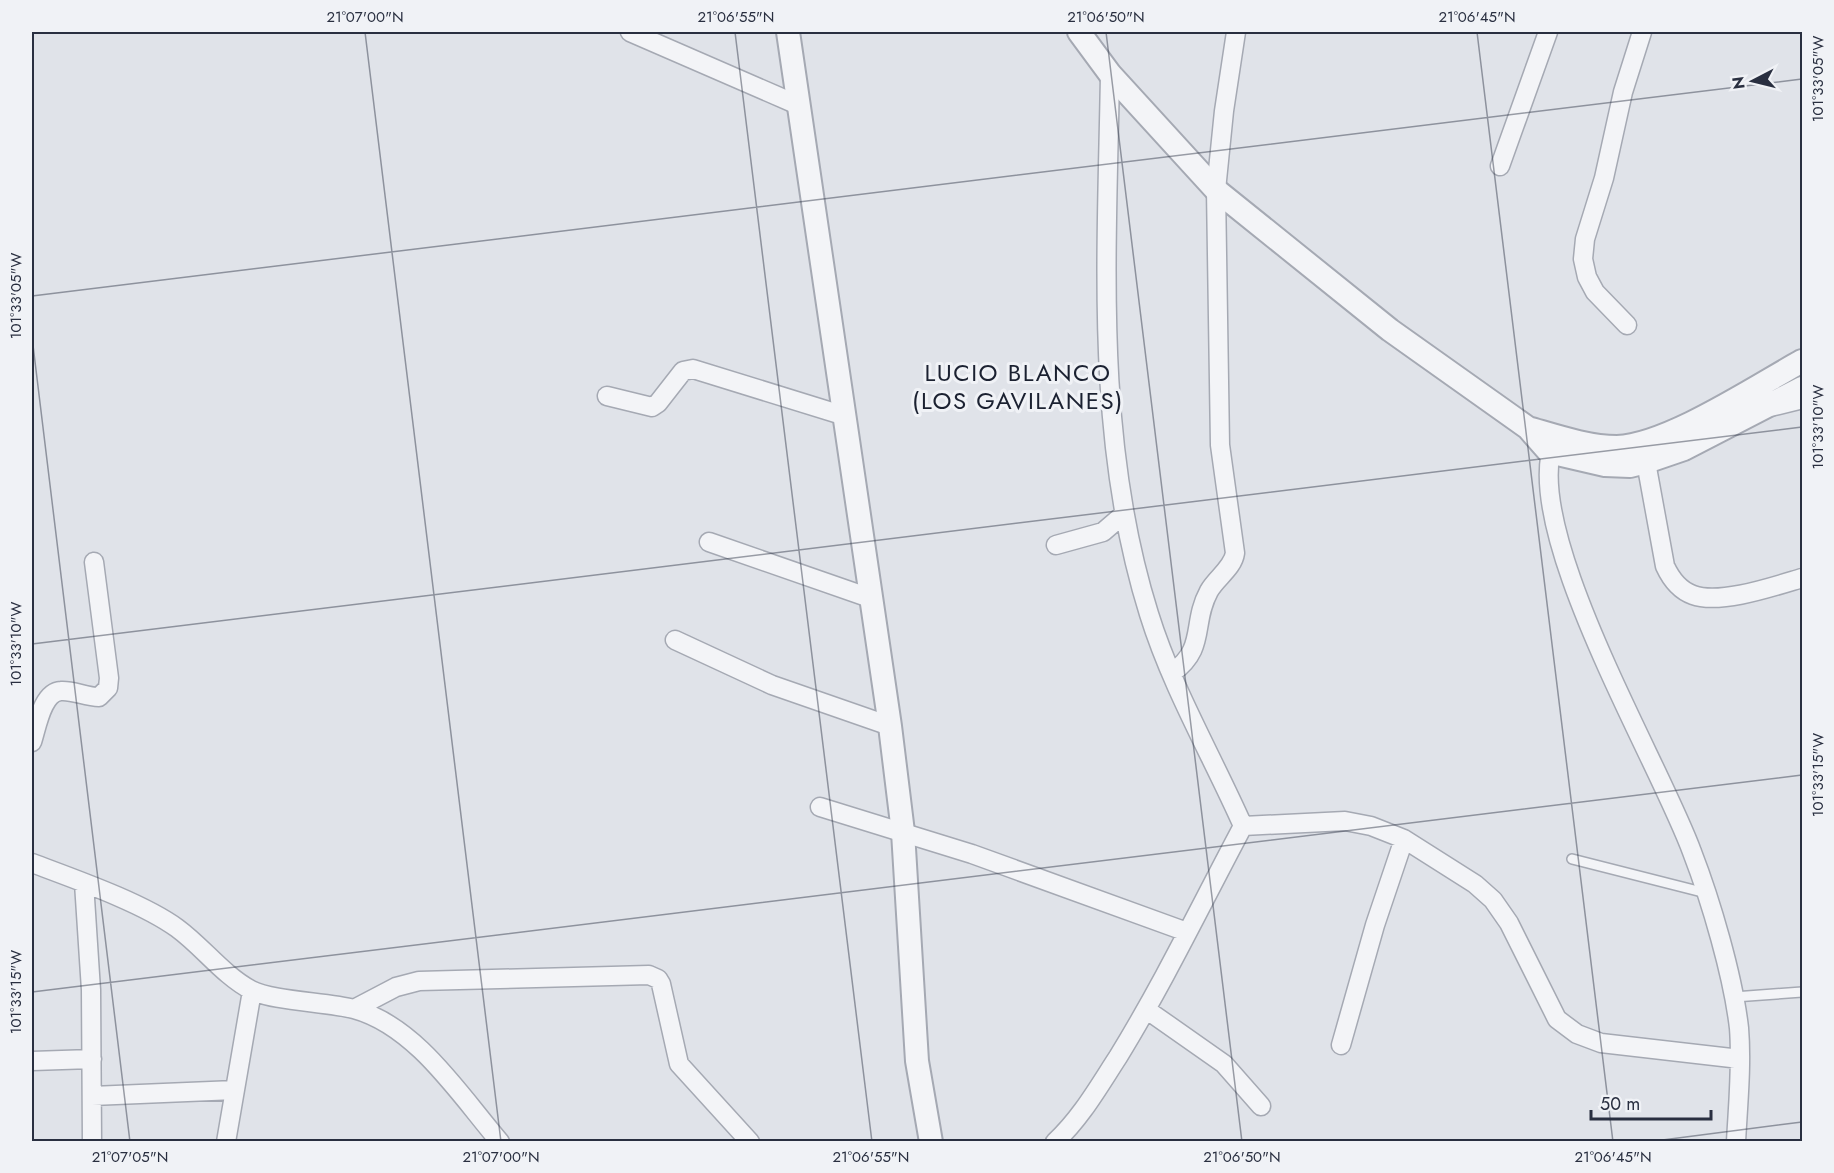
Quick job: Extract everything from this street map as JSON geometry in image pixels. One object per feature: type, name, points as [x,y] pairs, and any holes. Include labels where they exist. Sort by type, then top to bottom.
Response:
[{"type":"street","points":[[630,32],[798,105]]},
{"type":"street","points":[[788,32],[890,726],[903,832],[917,1061],[931,1142]]},
{"type":"street","points":[[1079,32],[1110,74],[1216,190],[1390,330],[1553,444],[1605,465],[1630,466],[1684,449],[1803,388]]},
{"type":"street","points":[[1172,673],[1190,657],[1203,601],[1212,585],[1234,559],[1220,445],[1216,190],[1224,111],[1236,32]]},
{"type":"street","points":[[1500,166],[1548,32]]},
{"type":"street","points":[[1627,325],[1596,292],[1587,277],[1583,259],[1585,239],[1604,178],[1623,92],[1642,32]]},
{"type":"street","points":[[1110,74],[1108,366],[1113,445],[1124,514],[1150,616],[1172,673],[1243,826]]},
{"type":"street","points":[[1553,444],[1615,447],[1640,444],[1668,434],[1803,361]]},
{"type":"street","points":[[607,396],[652,407],[658,404],[683,371],[693,369],[845,416]]},
{"type":"street","points":[[1553,444],[1552,506],[1558,538],[1570,575],[1585,615],[1692,851],[1706,893],[1734,998],[1740,1059],[1736,1142]]},
{"type":"street","points":[[1646,462],[1665,566],[1672,581],[1682,589],[1694,596],[1713,597],[1743,593],[1803,578]]},
{"type":"street","points":[[1056,545],[1103,532],[1124,514]]},
{"type":"street","points":[[709,542],[870,598]]},
{"type":"street","points":[[32,742],[47,699],[53,693],[62,691],[99,697],[108,688],[110,678],[94,562]]},
{"type":"street","points":[[675,640],[772,685],[890,726]]},
{"type":"street","points":[[820,807],[1073,888],[1187,932]]},
{"type":"street","points":[[1243,826],[1345,821],[1371,826],[1404,839],[1475,884],[1493,900],[1509,923],[1557,1019],[1577,1034],[1601,1043],[1740,1059]]},
{"type":"street","points":[[1055,1142],[1068,1130],[1098,1088],[1147,1010],[1243,826]]},
{"type":"street","points":[[1341,1045],[1375,925],[1404,839]]},
{"type":"street","points":[[32,863],[84,883],[176,927],[228,974],[252,991],[354,1009],[398,1029],[420,1048],[500,1142]]},
{"type":"street","points":[[84,883],[92,1059],[92,1142]]},
{"type":"street","points":[[354,1009],[396,987],[419,981],[649,975],[658,979],[661,984],[679,1064],[750,1142]]},
{"type":"street","points":[[226,1142],[252,991]]},
{"type":"street","points":[[1147,1010],[1224,1064],[1261,1106]]},
{"type":"street","points":[[32,1061],[92,1059]]},
{"type":"street","points":[[92,1096],[235,1090]]},
{"type":"lane","points":[[1758,412],[1784,410],[1803,404]]},
{"type":"lane","points":[[1572,859],[1706,893]]},
{"type":"lane","points":[[1734,998],[1803,992]]},
{"type":"district","name":"LUCIO BLANCO (LOS GAVILANES)","points":[[1018,387]]}]
